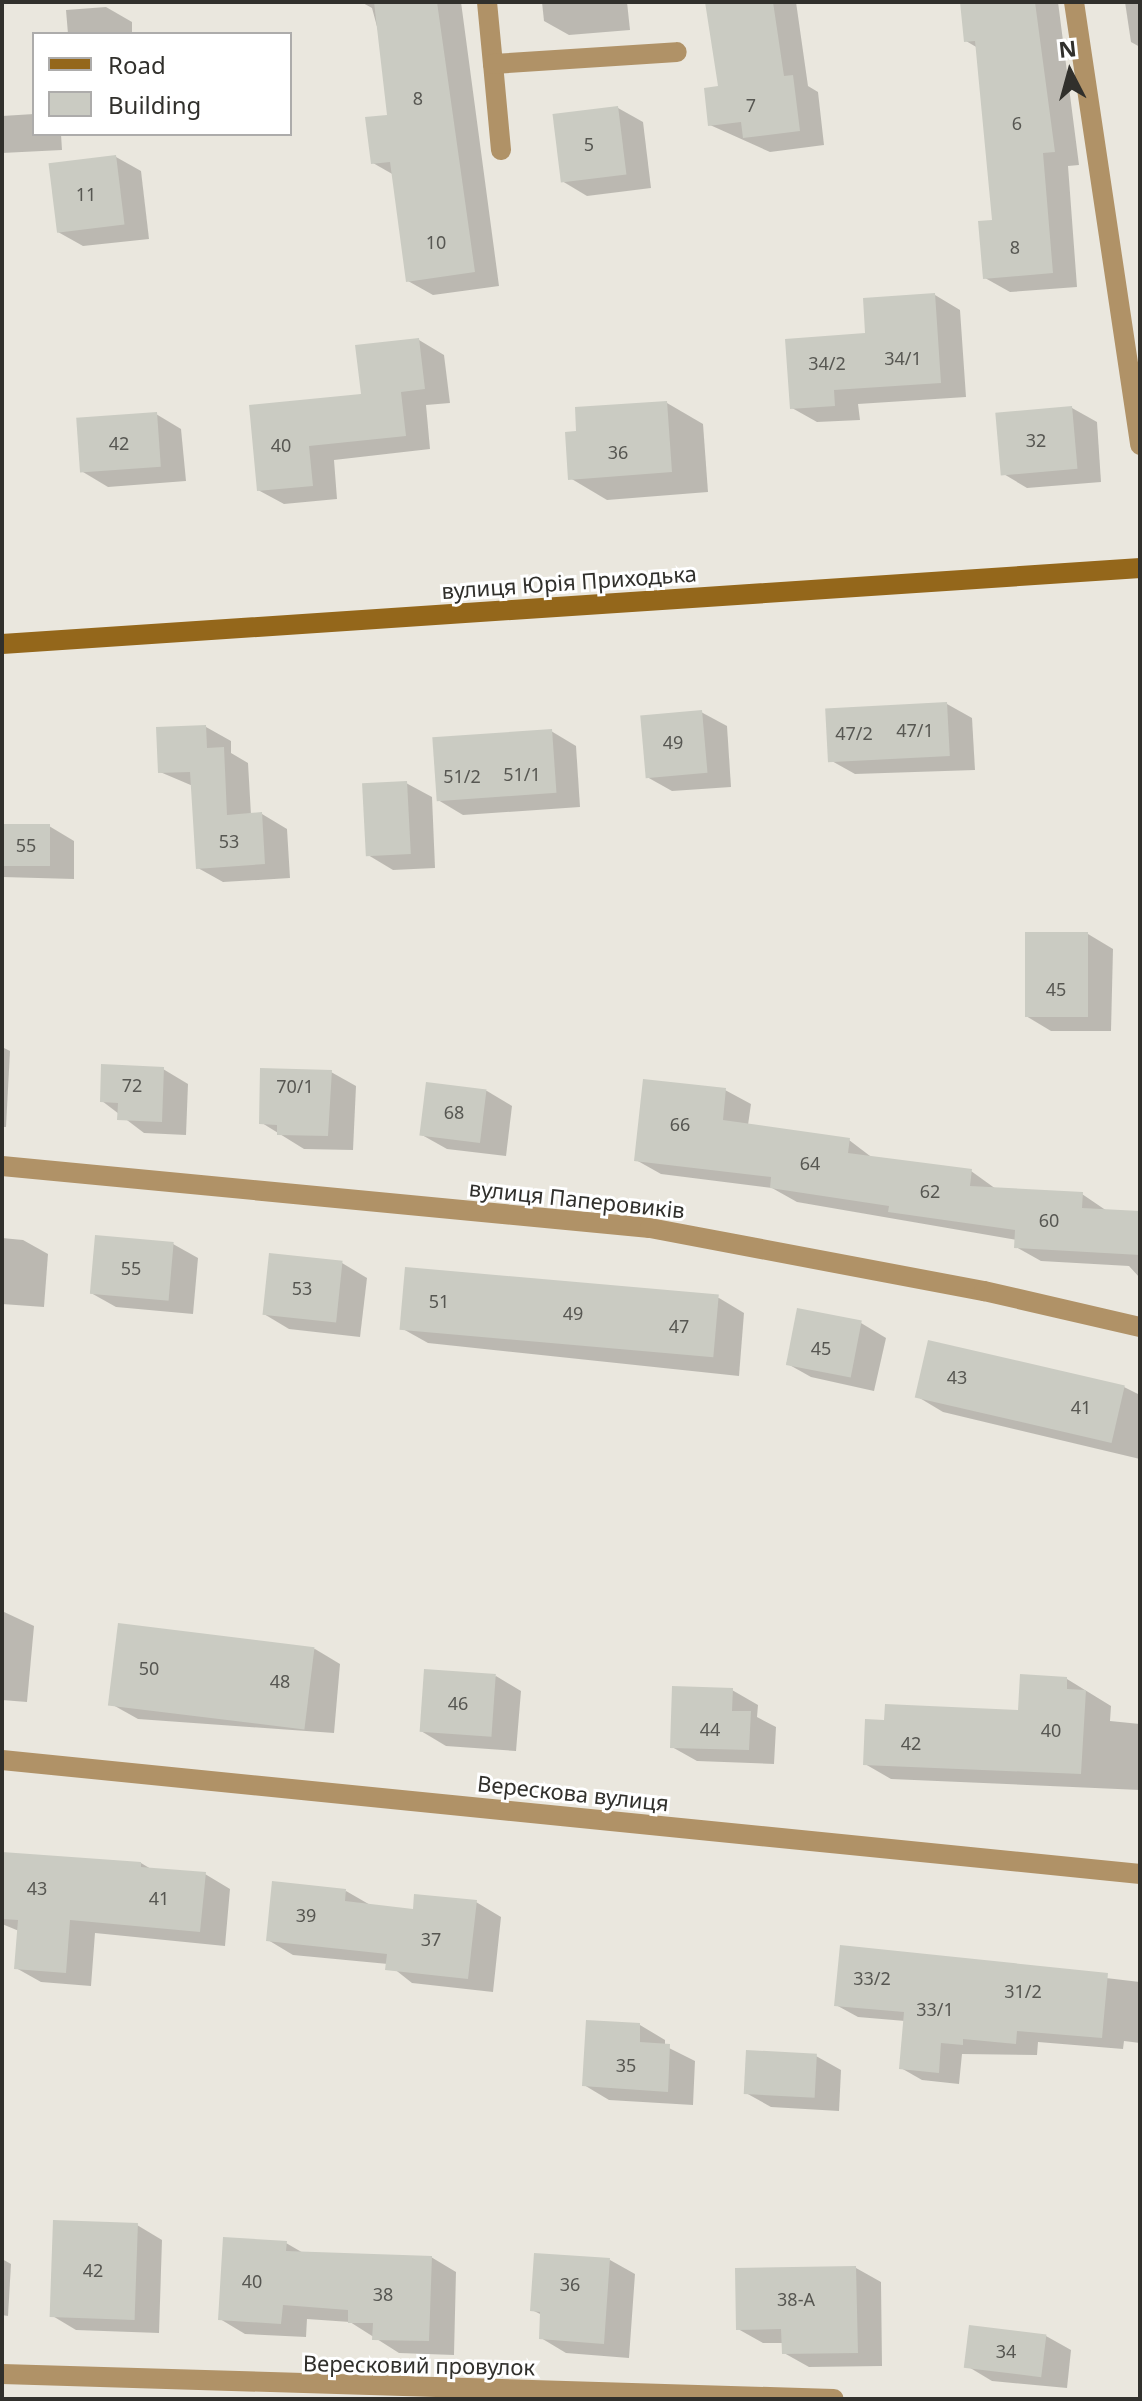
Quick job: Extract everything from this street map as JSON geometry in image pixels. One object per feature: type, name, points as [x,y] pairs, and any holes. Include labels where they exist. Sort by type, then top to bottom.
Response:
[{"type":"street","points":[[487,2],[501,150]]},
{"type":"street","points":[[1074,2],[1140,445]]},
{"type":"street","points":[[493,64],[677,52]]},
{"type":"street","name":"вулиця Юрія Приходька","points":[[2,644],[1140,568]]},
{"type":"street","name":"вулиця Паперовиків","points":[[2,1166],[650,1228],[984,1291],[1140,1327]]},
{"type":"street","name":"Верескова вулиця","points":[[2,1760],[1140,1874]]},
{"type":"street","name":"Вересковий провулок","points":[[2,2374],[834,2399]]},
{"type":"building","points":[[374,2],[437,2],[475,272],[406,282],[390,162],[371,164],[365,117],[387,115]]},
{"type":"building","points":[[705,2],[773,2],[784,76],[793,75],[800,131],[743,138],[741,122],[708,126],[704,88],[718,86]]},
{"type":"building","points":[[960,2],[1035,2],[1055,152],[1043,153],[1053,273],[983,279],[978,221],[992,220],[975,41],[964,42]]},
{"type":"building","points":[[618,106],[626,174],[561,183],[552,114]]},
{"type":"building","points":[[116,155],[125,224],[57,233],[49,163]]},
{"type":"building","points":[[935,293],[941,383],[834,390],[835,406],[790,409],[785,339],[865,333],[863,298]]},
{"type":"building","points":[[419,338],[425,389],[401,392],[406,436],[309,446],[313,486],[257,491],[249,405],[361,394],[355,345]]},
{"type":"building","points":[[667,401],[672,472],[568,480],[565,432],[576,431],[575,407]]},
{"type":"building","points":[[1072,406],[1077,469],[1001,475],[995,413]]},
{"type":"building","points":[[157,412],[161,467],[80,473],[76,418]]},
{"type":"building","points":[[947,702],[950,756],[828,762],[825,708]]},
{"type":"building","points":[[702,710],[707,773],[646,778],[640,715]]},
{"type":"building","points":[[206,725],[207,748],[224,747],[227,815],[262,812],[265,864],[196,869],[190,772],[158,773],[156,727]]},
{"type":"building","points":[[552,729],[556,793],[437,801],[432,737]]},
{"type":"building","points":[[407,781],[411,854],[366,856],[362,783]]},
{"type":"building","points":[[2,824],[50,824],[50,866],[2,866]]},
{"type":"building","points":[[1025,932],[1088,932],[1088,1017],[1025,1017]]},
{"type":"building","points":[[101,1064],[164,1067],[162,1122],[117,1120],[118,1103],[100,1102]]},
{"type":"building","points":[[260,1068],[332,1070],[328,1136],[277,1135],[277,1125],[259,1124]]},
{"type":"building","points":[[643,1079],[726,1088],[723,1120],[850,1138],[848,1153],[972,1169],[970,1186],[1083,1192],[1082,1208],[1140,1211],[1140,1255],[1014,1248],[1015,1230],[888,1212],[889,1206],[770,1188],[771,1177],[634,1161]]},
{"type":"building","points":[[426,1082],[487,1089],[480,1143],[419,1136]]},
{"type":"building","points":[[95,1235],[174,1242],[169,1301],[90,1294]]},
{"type":"building","points":[[269,1253],[343,1261],[336,1322],[263,1315]]},
{"type":"building","points":[[405,1267],[719,1294],[713,1357],[400,1330]]},
{"type":"building","points":[[797,1308],[862,1321],[851,1378],[786,1365]]},
{"type":"building","points":[[928,1340],[1125,1385],[1112,1443],[915,1397]]},
{"type":"building","points":[[118,1623],[315,1647],[304,1730],[108,1705]]},
{"type":"building","points":[[424,1669],[496,1674],[491,1737],[420,1732]]},
{"type":"building","points":[[1020,1674],[1067,1677],[1067,1689],[1086,1690],[1081,1774],[863,1765],[865,1719],[884,1720],[885,1704],[1018,1710]]},
{"type":"building","points":[[672,1686],[733,1688],[732,1711],[751,1711],[749,1750],[670,1748]]},
{"type":"building","points":[[2,1852],[141,1862],[141,1867],[206,1872],[200,1932],[70,1920],[66,1973],[14,1969],[18,1920],[2,1919]]},
{"type":"building","points":[[272,1881],[346,1889],[345,1901],[413,1909],[414,1894],[477,1900],[468,1979],[385,1970],[387,1954],[266,1941]]},
{"type":"building","points":[[840,1945],[1108,1973],[1102,2038],[1017,2031],[1016,2044],[963,2039],[963,2045],[941,2043],[939,2073],[899,2069],[904,2012],[834,2006]]},
{"type":"building","points":[[586,2020],[640,2023],[640,2042],[670,2044],[668,2092],[582,2086]]},
{"type":"building","points":[[746,2050],[817,2054],[815,2098],[744,2094]]},
{"type":"building","points":[[53,2220],[138,2223],[135,2320],[50,2317]]},
{"type":"building","points":[[223,2237],[287,2241],[286,2251],[432,2256],[429,2341],[372,2340],[373,2323],[348,2323],[348,2310],[283,2305],[281,2324],[218,2320]]},
{"type":"building","points":[[534,2253],[610,2258],[604,2344],[539,2339],[540,2312],[530,2311]]},
{"type":"building","points":[[856,2266],[858,2353],[782,2354],[781,2329],[736,2330],[735,2268]]},
{"type":"building","points":[[969,2325],[1046,2335],[1041,2377],[964,2368]]}]
